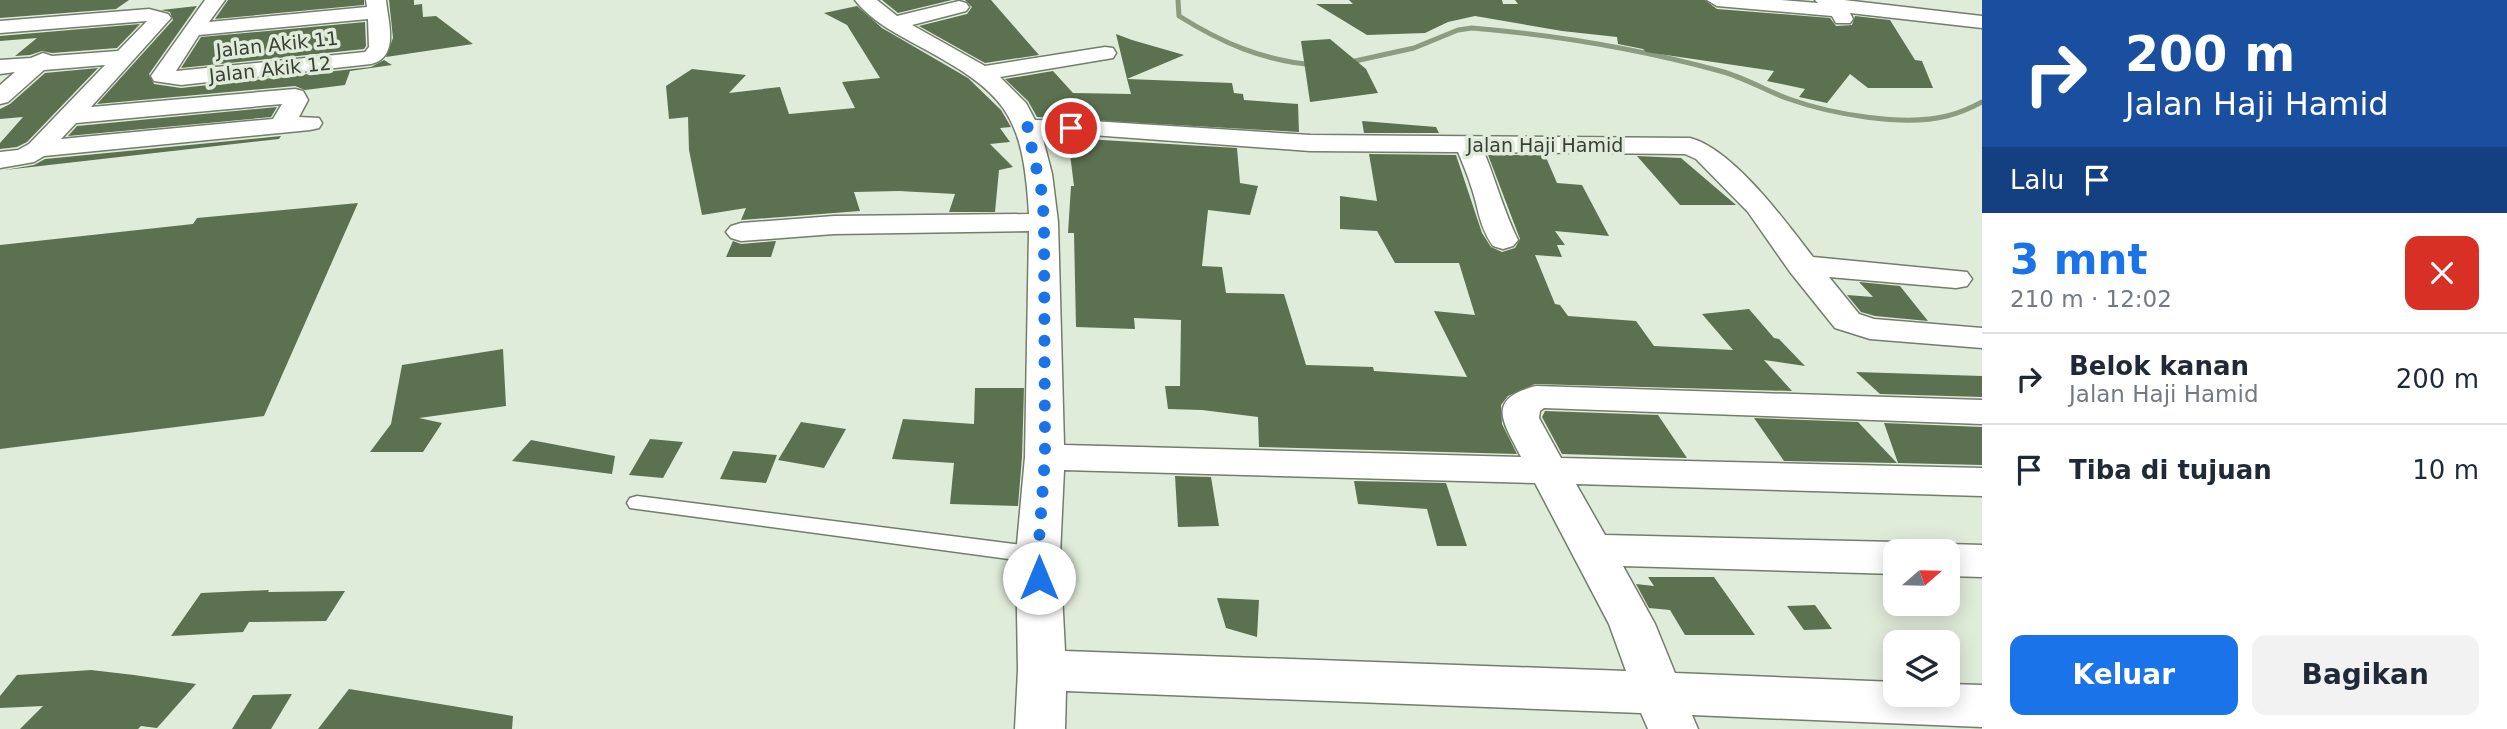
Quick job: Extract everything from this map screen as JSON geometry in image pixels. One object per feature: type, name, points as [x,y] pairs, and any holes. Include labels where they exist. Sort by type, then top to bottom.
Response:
[{"type":"street","points":[[8,20],[114,2],[173,0]]},
{"type":"street","points":[[175,55],[215,0]]},
{"type":"street","points":[[278,21],[291,0]]},
{"type":"street","points":[[865,0],[893,23],[982,74],[1007,96],[1027,127],[1042,193],[1044,222],[1045,457],[1038,555],[1042,670],[1040,729]]},
{"type":"street","points":[[1717,0],[1925,8],[1982,22]]},
{"type":"street","points":[[1817,3],[1839,11],[1843,19]]},
{"type":"street","points":[[196,29],[278,21],[377,6],[380,33]]},
{"type":"street","points":[[893,23],[948,12],[959,7]]},
{"type":"street","points":[[0,160],[25,157],[38,149],[161,18],[149,15],[87,20],[8,20]]},
{"type":"street","points":[[0,97],[87,20]]},
{"type":"street","name":"Jalan Akik 11","points":[[353,36],[380,33]]},
{"type":"street","name":"Jalan Akik 12","points":[[175,55],[161,76],[168,78],[371,58],[379,51],[380,33]]},
{"type":"street","name":"Jalan Akik 11","points":[[175,55],[202,52]]},
{"type":"street","points":[[982,74],[1105,53]]},
{"type":"street","points":[[0,67],[122,57]]},
{"type":"street","points":[[68,116],[295,96],[296,100],[282,125]]},
{"type":"street","points":[[1209,112],[1211,137]]},
{"type":"street","points":[[38,149],[310,123]]},
{"type":"street","name":"Jalan Haji Hamid","points":[[1027,127],[1092,128],[1310,143],[1679,144],[1697,148],[1758,206],[1840,315],[1857,326],[1982,338]]},
{"type":"street","points":[[1468,145],[1487,191],[1491,215],[1503,240]]},
{"type":"street","points":[[740,232],[834,225],[1044,222]]},
{"type":"street","points":[[1801,265],[1956,279]]},
{"type":"street","points":[[1666,711],[1632,624],[1595,550],[1520,418],[1522,406],[1536,397],[1982,412]]},
{"type":"street","points":[[1045,457],[1982,482]]},
{"type":"street","points":[[1595,550],[1883,558]]},
{"type":"street","points":[[1960,560],[1982,561]]},
{"type":"street","points":[[1042,670],[1666,711],[1982,706]]},
{"type":"lane","points":[[637,502],[1038,555]]},
{"type":"building","points":[[0,0],[129,0],[116,9],[0,18]]},
{"type":"building","points":[[228,0],[364,0],[364,5],[215,19]]},
{"type":"building","points":[[389,0],[414,0],[414,5],[422,4],[423,17],[436,16],[473,44],[386,57],[393,38]]},
{"type":"building","points":[[882,0],[952,0],[898,13]]},
{"type":"building","points":[[965,0],[991,0],[1039,55],[985,63],[919,26],[967,14],[972,7]]},
{"type":"building","points":[[1349,0],[1502,0],[1503,4],[1518,4],[1515,0],[1705,0],[1717,9],[1830,18],[1836,26],[1852,25],[1855,16],[1890,20],[1915,60],[1922,61],[1933,88],[1868,88],[1850,74],[1827,103],[1799,97],[1805,89],[1767,81],[1774,71],[1646,52],[1618,44],[1617,37],[1562,31],[1475,16],[1448,22],[1425,33],[1367,35],[1316,4],[1353,4]]},
{"type":"building","points":[[197,6],[149,74],[154,84],[181,88],[371,67],[384,60],[392,65],[350,71],[345,85],[305,90],[295,86],[97,104],[173,20],[170,12],[161,10]]},
{"type":"building","points":[[857,6],[882,28],[968,78],[1001,110],[1011,127],[1000,128],[1010,142],[990,144],[1013,167],[999,170],[995,212],[949,212],[955,194],[899,191],[854,192],[860,211],[741,220],[746,208],[702,215],[689,150],[688,117],[669,119],[666,86],[692,69],[746,75],[729,93],[780,87],[789,114],[855,108],[842,82],[880,78],[847,25],[824,13]]},
{"type":"building","points":[[365,22],[364,49],[181,68],[201,37]]},
{"type":"building","points":[[140,24],[117,48],[52,53],[42,51],[15,56],[37,38],[0,41],[0,36]]},
{"type":"building","points":[[1116,34],[1132,40],[1184,55],[1127,79]]},
{"type":"building","points":[[1330,39],[1366,69],[1378,93],[1310,102],[1301,41]]},
{"type":"building","points":[[98,68],[27,142],[17,147],[0,149],[0,143],[23,117],[0,119],[0,109],[10,104],[45,73]]},
{"type":"building","points":[[1053,71],[1073,93],[1131,94],[1127,79],[1232,83],[1234,93],[1243,94],[1244,100],[1298,104],[1299,132],[1037,117],[1028,101],[1005,79]]},
{"type":"building","points":[[277,107],[271,117],[68,136],[77,126]]},
{"type":"building","points":[[1362,121],[1436,127],[1439,133],[1364,133]]},
{"type":"building","points":[[281,136],[279,139],[5,170],[34,165],[45,159]]},
{"type":"building","points":[[1068,138],[1237,148],[1240,183],[1258,186],[1250,215],[1208,210],[1202,266],[1222,267],[1226,293],[1284,294],[1306,365],[1373,367],[1374,371],[1467,377],[1434,311],[1475,315],[1459,263],[1395,263],[1377,231],[1340,229],[1340,196],[1377,201],[1369,154],[1456,155],[1482,233],[1491,247],[1502,252],[1515,248],[1520,239],[1488,155],[1545,155],[1557,183],[1582,185],[1609,236],[1555,231],[1565,245],[1557,245],[1562,257],[1535,255],[1555,304],[1560,305],[1568,316],[1636,321],[1654,346],[1733,350],[1702,314],[1749,309],[1774,338],[1779,339],[1805,366],[1764,360],[1792,391],[1535,384],[1508,396],[1501,405],[1502,424],[1517,454],[1259,447],[1258,417],[1168,409],[1165,386],[1180,386],[1181,320],[1134,318],[1135,329],[1076,327],[1074,233],[1068,233],[1071,186],[1074,186]]},
{"type":"building","points":[[1637,156],[1681,158],[1736,205],[1680,205]]},
{"type":"building","points":[[358,203],[264,416],[0,449],[0,245],[193,224],[197,218]]},
{"type":"building","points":[[733,241],[741,244],[776,241],[771,257],[726,257]]},
{"type":"building","points":[[1859,282],[1900,286],[1928,321],[1875,316],[1861,312],[1847,295],[1873,297]]},
{"type":"building","points":[[503,349],[506,406],[419,418],[442,423],[423,452],[370,452],[391,424],[402,365]]},
{"type":"building","points":[[1856,372],[1982,376],[1982,397],[1880,394]]},
{"type":"building","points":[[975,388],[1024,388],[1018,506],[950,504],[954,463],[892,459],[903,419],[974,424]]},
{"type":"building","points":[[1545,411],[1658,415],[1687,458],[1562,454],[1542,417]]},
{"type":"building","points":[[1754,418],[1858,422],[1897,463],[1784,461]]},
{"type":"building","points":[[801,422],[846,429],[824,468],[778,460]]},
{"type":"building","points":[[1884,423],[1982,427],[1982,465],[1898,463]]},
{"type":"building","points":[[650,439],[683,442],[663,478],[629,475]]},
{"type":"building","points":[[531,440],[615,456],[612,474],[512,461]]},
{"type":"building","points":[[733,451],[777,455],[766,483],[720,479]]},
{"type":"building","points":[[1175,476],[1211,477],[1219,526],[1178,527]]},
{"type":"building","points":[[1354,481],[1446,483],[1467,546],[1437,546],[1427,509],[1358,504]]},
{"type":"building","points":[[1648,577],[1714,577],[1755,635],[1685,635],[1670,610],[1649,608],[1636,584],[1654,586]]},
{"type":"building","points":[[269,590],[268,592],[345,591],[326,621],[249,622],[243,632],[171,636],[201,593]]},
{"type":"building","points":[[1217,598],[1259,600],[1257,637],[1226,628]]},
{"type":"building","points":[[1815,605],[1832,629],[1804,630],[1787,606]]},
{"type":"building","points":[[91,670],[196,684],[157,728],[141,726],[138,729],[20,729],[43,706],[0,708],[0,696],[17,675]]},
{"type":"building","points":[[349,689],[513,716],[512,729],[318,729]]},
{"type":"building","points":[[292,694],[271,729],[232,729],[253,695]]},
{"type":"waterway","points":[[1178,0],[1179,16],[1227,42],[1261,55],[1315,65]]},
{"type":"waterway","points":[[1346,63],[1414,48],[1458,30],[1472,28],[1566,39],[1659,56],[1729,74],[1780,96],[1846,114],[1889,119],[1930,119],[1947,116],[1982,102]]},
{"type":"route","points":[[1039,578],[1038,555],[1045,457],[1044,222],[1042,193],[1027,127],[1071,128]]}]
